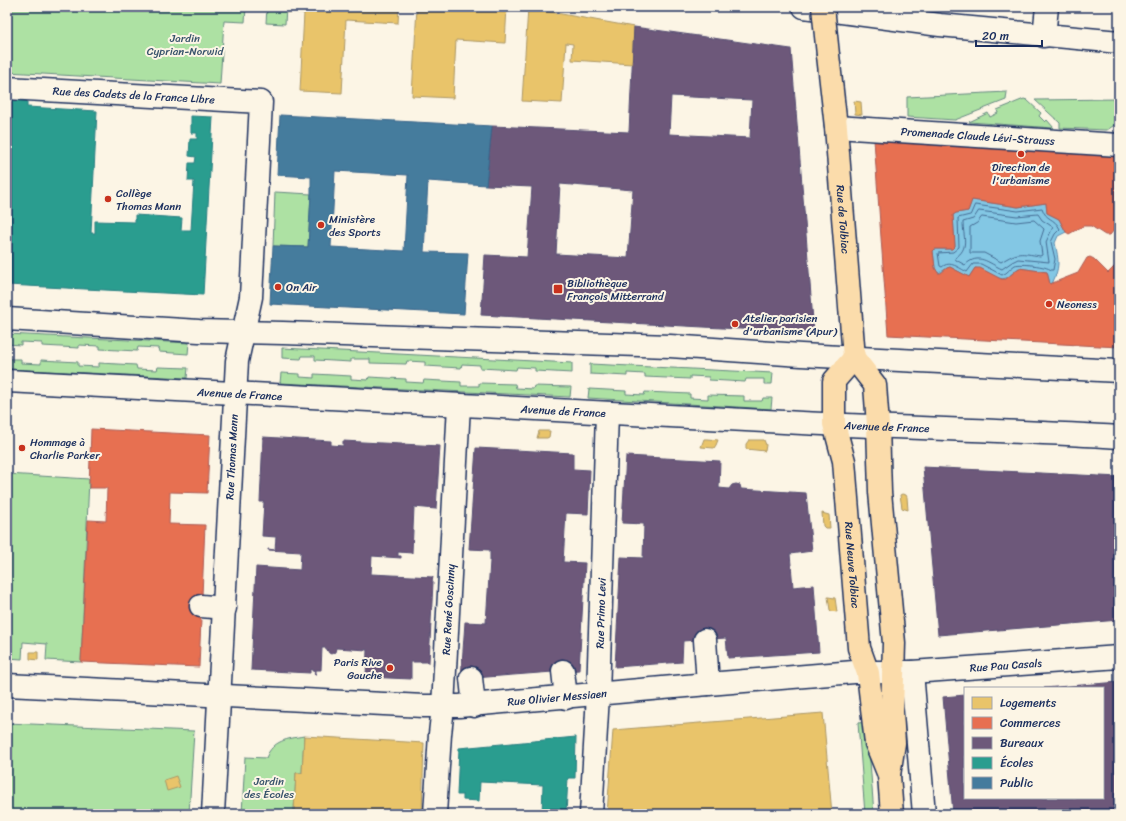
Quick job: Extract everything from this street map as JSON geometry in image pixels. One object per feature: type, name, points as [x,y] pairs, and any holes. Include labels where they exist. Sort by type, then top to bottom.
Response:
[{"type":"main road","name":"Rue de Tolbiac","points":[[822,7],[836,127],[854,358]]},
{"type":"main road","name":"Rue Neuve Tolbiac","points":[[854,358],[834,381],[834,424],[844,461],[859,648],[868,673],[876,743],[889,775]]},
{"type":"main road","points":[[854,358],[875,385],[878,425]]},
{"type":"main road","name":"Rue Neuve Tolbiac","points":[[878,425],[880,492],[894,643],[902,672],[892,712],[894,743],[889,775],[892,814]]},
{"type":"street","points":[[804,7],[933,24],[1044,36],[1119,42]]},
{"type":"street","points":[[1044,36],[1047,7]]},
{"type":"street","name":"Rue des Cadets de la France Libre","points":[[7,88],[261,102]]},
{"type":"street","name":"Rue Thomas Mann","points":[[213,814],[237,361],[251,297],[261,102]]},
{"type":"street","name":"Promenade Claude Lévi-Strauss","points":[[836,127],[1119,145]]},
{"type":"street","points":[[7,319],[199,331],[670,346],[854,358],[1119,371]]},
{"type":"street","name":"Avenue de France","points":[[7,381],[235,394],[1119,438]]},
{"type":"street","name":"Rue René Goscinny","points":[[435,814],[443,707],[459,405]]},
{"type":"street","name":"Rue Primo Levi","points":[[590,814],[598,695],[607,413]]},
{"type":"street","points":[[201,606],[225,608]]},
{"type":"street","points":[[705,640],[708,684]]},
{"type":"street","name":"Rue Pau Casals","points":[[902,672],[1119,657]]},
{"type":"street","points":[[564,671],[566,698]]},
{"type":"street","name":"Rue Olivier Messiaen","points":[[7,685],[443,707],[474,706],[854,672],[902,672]]},
{"type":"street","name":"Rue Neuve Tolbiac","points":[[902,672],[924,814]]},
{"type":"street","points":[[471,678],[474,706]]},
{"type":"green space","name":"Jardin Cyprian-Norwid","points":[[7,7],[246,7],[245,22],[224,21],[220,84],[7,72]]},
{"type":"green space","points":[[267,7],[286,7],[285,24],[266,23]]},
{"type":"green space","points":[[1007,92],[1006,100],[955,120],[907,117],[907,97]]},
{"type":"green space","points":[[1024,99],[1041,113],[1039,116],[1045,122],[1047,120],[1054,128],[969,122],[988,113],[990,117],[998,113],[997,110]]},
{"type":"green space","points":[[1119,99],[1119,122],[1107,130],[1060,128],[1060,123],[1035,100]]},
{"type":"green space","points":[[275,192],[311,194],[308,247],[273,246]]},
{"type":"green space","points":[[7,334],[189,343],[188,354],[159,352],[158,348],[138,347],[137,351],[100,349],[100,346],[79,345],[79,348],[42,346],[42,343],[21,342],[21,345],[7,344]]},
{"type":"green space","points":[[282,348],[572,363],[572,373],[535,371],[535,368],[517,367],[516,370],[480,368],[480,365],[462,364],[461,368],[425,366],[425,362],[407,361],[406,364],[370,363],[370,359],[351,359],[351,362],[315,360],[315,356],[302,356],[301,359],[282,358]]},
{"type":"green space","points":[[7,359],[21,359],[21,363],[41,364],[41,360],[78,362],[78,366],[99,367],[99,363],[136,365],[137,369],[157,370],[158,367],[188,368],[187,378],[7,369]]},
{"type":"green space","points":[[590,364],[773,373],[772,384],[764,384],[764,379],[746,379],[745,382],[709,380],[709,377],[690,376],[690,379],[645,377],[645,374],[627,373],[627,376],[590,374]]},
{"type":"green space","points":[[281,373],[300,374],[300,377],[314,378],[314,374],[351,376],[351,379],[368,380],[369,377],[406,379],[406,382],[423,383],[424,380],[461,382],[461,386],[479,386],[479,383],[515,384],[516,388],[533,389],[534,386],[571,387],[570,397],[280,383]]},
{"type":"green space","points":[[589,389],[626,391],[626,394],[644,395],[645,392],[690,394],[690,398],[708,399],[708,395],[744,396],[744,401],[762,401],[763,398],[772,398],[771,409],[588,398]]},
{"type":"green space","points":[[7,474],[89,479],[81,662],[46,660],[47,644],[23,642],[22,659],[7,658]]},
{"type":"green space","points":[[867,722],[874,814],[865,814],[858,723]]},
{"type":"green space","points":[[7,723],[194,731],[189,814],[7,814]]},
{"type":"green space","name":"Jardin des Écoles","points":[[304,736],[302,773],[296,773],[294,812],[321,814],[242,814],[245,757],[266,758],[272,747],[281,741]]},
{"type":"water","points":[[972,200],[1018,207],[1046,203],[1047,213],[1059,219],[1066,232],[1058,236],[1055,243],[1058,264],[1052,284],[1050,284],[1047,272],[1019,268],[1003,279],[975,268],[969,277],[950,267],[938,273],[935,268],[933,251],[935,249],[952,249],[955,246],[953,215],[968,211]]},
{"type":"building: Logements","points":[[286,7],[399,7],[398,23],[346,20],[342,93],[300,91],[304,13],[285,12]]},
{"type":"building: Logements","points":[[417,7],[507,7],[505,43],[456,40],[453,98],[412,96]]},
{"type":"building: Logements","points":[[528,8],[634,27],[632,64],[572,60],[573,44],[566,43],[562,103],[522,101]]},
{"type":"building: Logements","points":[[854,101],[861,102],[862,115],[855,114]]},
{"type":"building: Logements","points":[[539,431],[550,431],[549,437],[537,438]]},
{"type":"building: Logements","points":[[704,439],[718,440],[714,448],[701,447]]},
{"type":"building: Logements","points":[[749,440],[764,440],[766,445],[765,451],[746,449],[746,444]]},
{"type":"building: Logements","points":[[900,495],[906,495],[907,497],[908,510],[902,508]]},
{"type":"building: Logements","points":[[822,513],[829,515],[830,528],[825,528],[823,526]]},
{"type":"building: Logements","points":[[828,597],[835,598],[837,612],[830,610]]},
{"type":"building: Logements","points":[[30,652],[38,652],[38,660],[30,659]]},
{"type":"building: Logements","points":[[823,713],[832,814],[607,814],[613,730]]},
{"type":"building: Logements","points":[[304,736],[424,743],[422,814],[321,814],[294,812],[296,773],[302,773]]},
{"type":"building: Logements","points":[[176,776],[180,787],[167,791],[164,780]]},
{"type":"building: Commerces","points":[[874,140],[1119,155],[1119,224],[1110,235],[1105,235],[1091,226],[1083,226],[1069,234],[1066,232],[1059,219],[1047,213],[1046,203],[1018,207],[972,200],[968,211],[953,215],[955,246],[952,249],[935,249],[933,251],[935,268],[938,273],[941,273],[950,267],[969,277],[975,268],[980,268],[1001,279],[1006,279],[1019,268],[1047,272],[1050,284],[1078,273],[1087,258],[1090,257],[1108,273],[1117,266],[1119,268],[1119,347],[888,335]]},
{"type":"building: Commerces","points":[[91,429],[210,435],[207,493],[170,492],[169,524],[205,525],[199,667],[81,662],[88,520],[106,521],[107,488],[89,488]]},
{"type":"building: Bureaux","points":[[634,27],[791,49],[814,333],[481,315],[485,255],[527,257],[532,187],[486,185],[492,126],[629,132]],"holes":[[[671,96],[752,100],[750,138],[669,134]],[[560,184],[633,190],[628,258],[556,254]]]},
{"type":"building: Bureaux","points":[[263,437],[331,441],[331,445],[343,446],[343,441],[440,446],[436,509],[414,507],[412,553],[398,552],[398,556],[401,556],[401,558],[372,556],[371,574],[433,577],[429,662],[411,662],[411,679],[366,677],[367,650],[336,648],[335,652],[331,654],[326,648],[322,648],[321,670],[316,670],[316,674],[314,674],[315,670],[310,670],[310,673],[251,670],[256,567],[300,570],[301,552],[268,550],[275,550],[276,537],[262,536],[264,502],[260,502]]},
{"type":"building: Bureaux","points":[[476,448],[573,453],[573,469],[590,470],[588,514],[566,513],[563,562],[585,563],[579,670],[461,679],[465,622],[486,623],[490,550],[469,549]]},
{"type":"building: Bureaux","points":[[626,456],[720,461],[719,488],[729,489],[732,485],[736,484],[740,485],[741,489],[806,493],[812,551],[790,554],[793,587],[814,585],[819,652],[728,658],[726,638],[683,641],[682,662],[615,667],[621,557],[643,558],[644,524],[622,523]]},
{"type":"building: Bureaux","points":[[923,467],[1119,477],[1119,620],[938,635]]},
{"type":"building: Bureaux","points":[[1119,682],[1119,814],[953,814],[943,697],[964,695],[964,799],[1104,799],[1104,687],[1056,687]]},
{"type":"building: Écoles","name":"Collège Thomas Mann","points":[[7,100],[27,101],[27,107],[97,111],[91,233],[95,233],[95,221],[135,222],[135,215],[182,218],[181,230],[191,230],[194,181],[188,181],[189,163],[195,163],[196,157],[189,156],[190,139],[197,139],[197,133],[191,133],[191,116],[213,117],[203,295],[7,285],[7,264],[9,264],[9,255],[7,255]]},
{"type":"building: Écoles","points":[[576,737],[575,778],[568,778],[566,814],[542,814],[543,785],[480,782],[479,801],[463,800],[463,795],[457,795],[459,748]]},
{"type":"building: Public","name":"Ministère des Sports","points":[[280,115],[492,126],[486,185],[428,181],[424,252],[468,253],[464,314],[270,304],[273,246],[308,247],[311,194],[311,177],[277,175]],"holes":[[[335,171],[408,175],[404,251],[331,247]]]},
{"type":"place","name":"Direction de l'urbanisme","points":[[1021,154]]},
{"type":"place","name":"Collège Thomas Mann","points":[[108,199]]},
{"type":"place","name":"Ministère des Sports","points":[[321,225]]},
{"type":"place","name":"On Air","points":[[278,287]]},
{"type":"place","name":"Bibliothèque François Mitterrand","points":[[558,289]]},
{"type":"place","name":"Neoness","points":[[1049,304]]},
{"type":"place","name":"Atelier parisien d'urbanisme (Apur)","points":[[735,324]]},
{"type":"place","name":"Hommage à Charlie Parker","points":[[22,448]]},
{"type":"place","name":"Paris Rive Gauche","points":[[390,668]]}]
